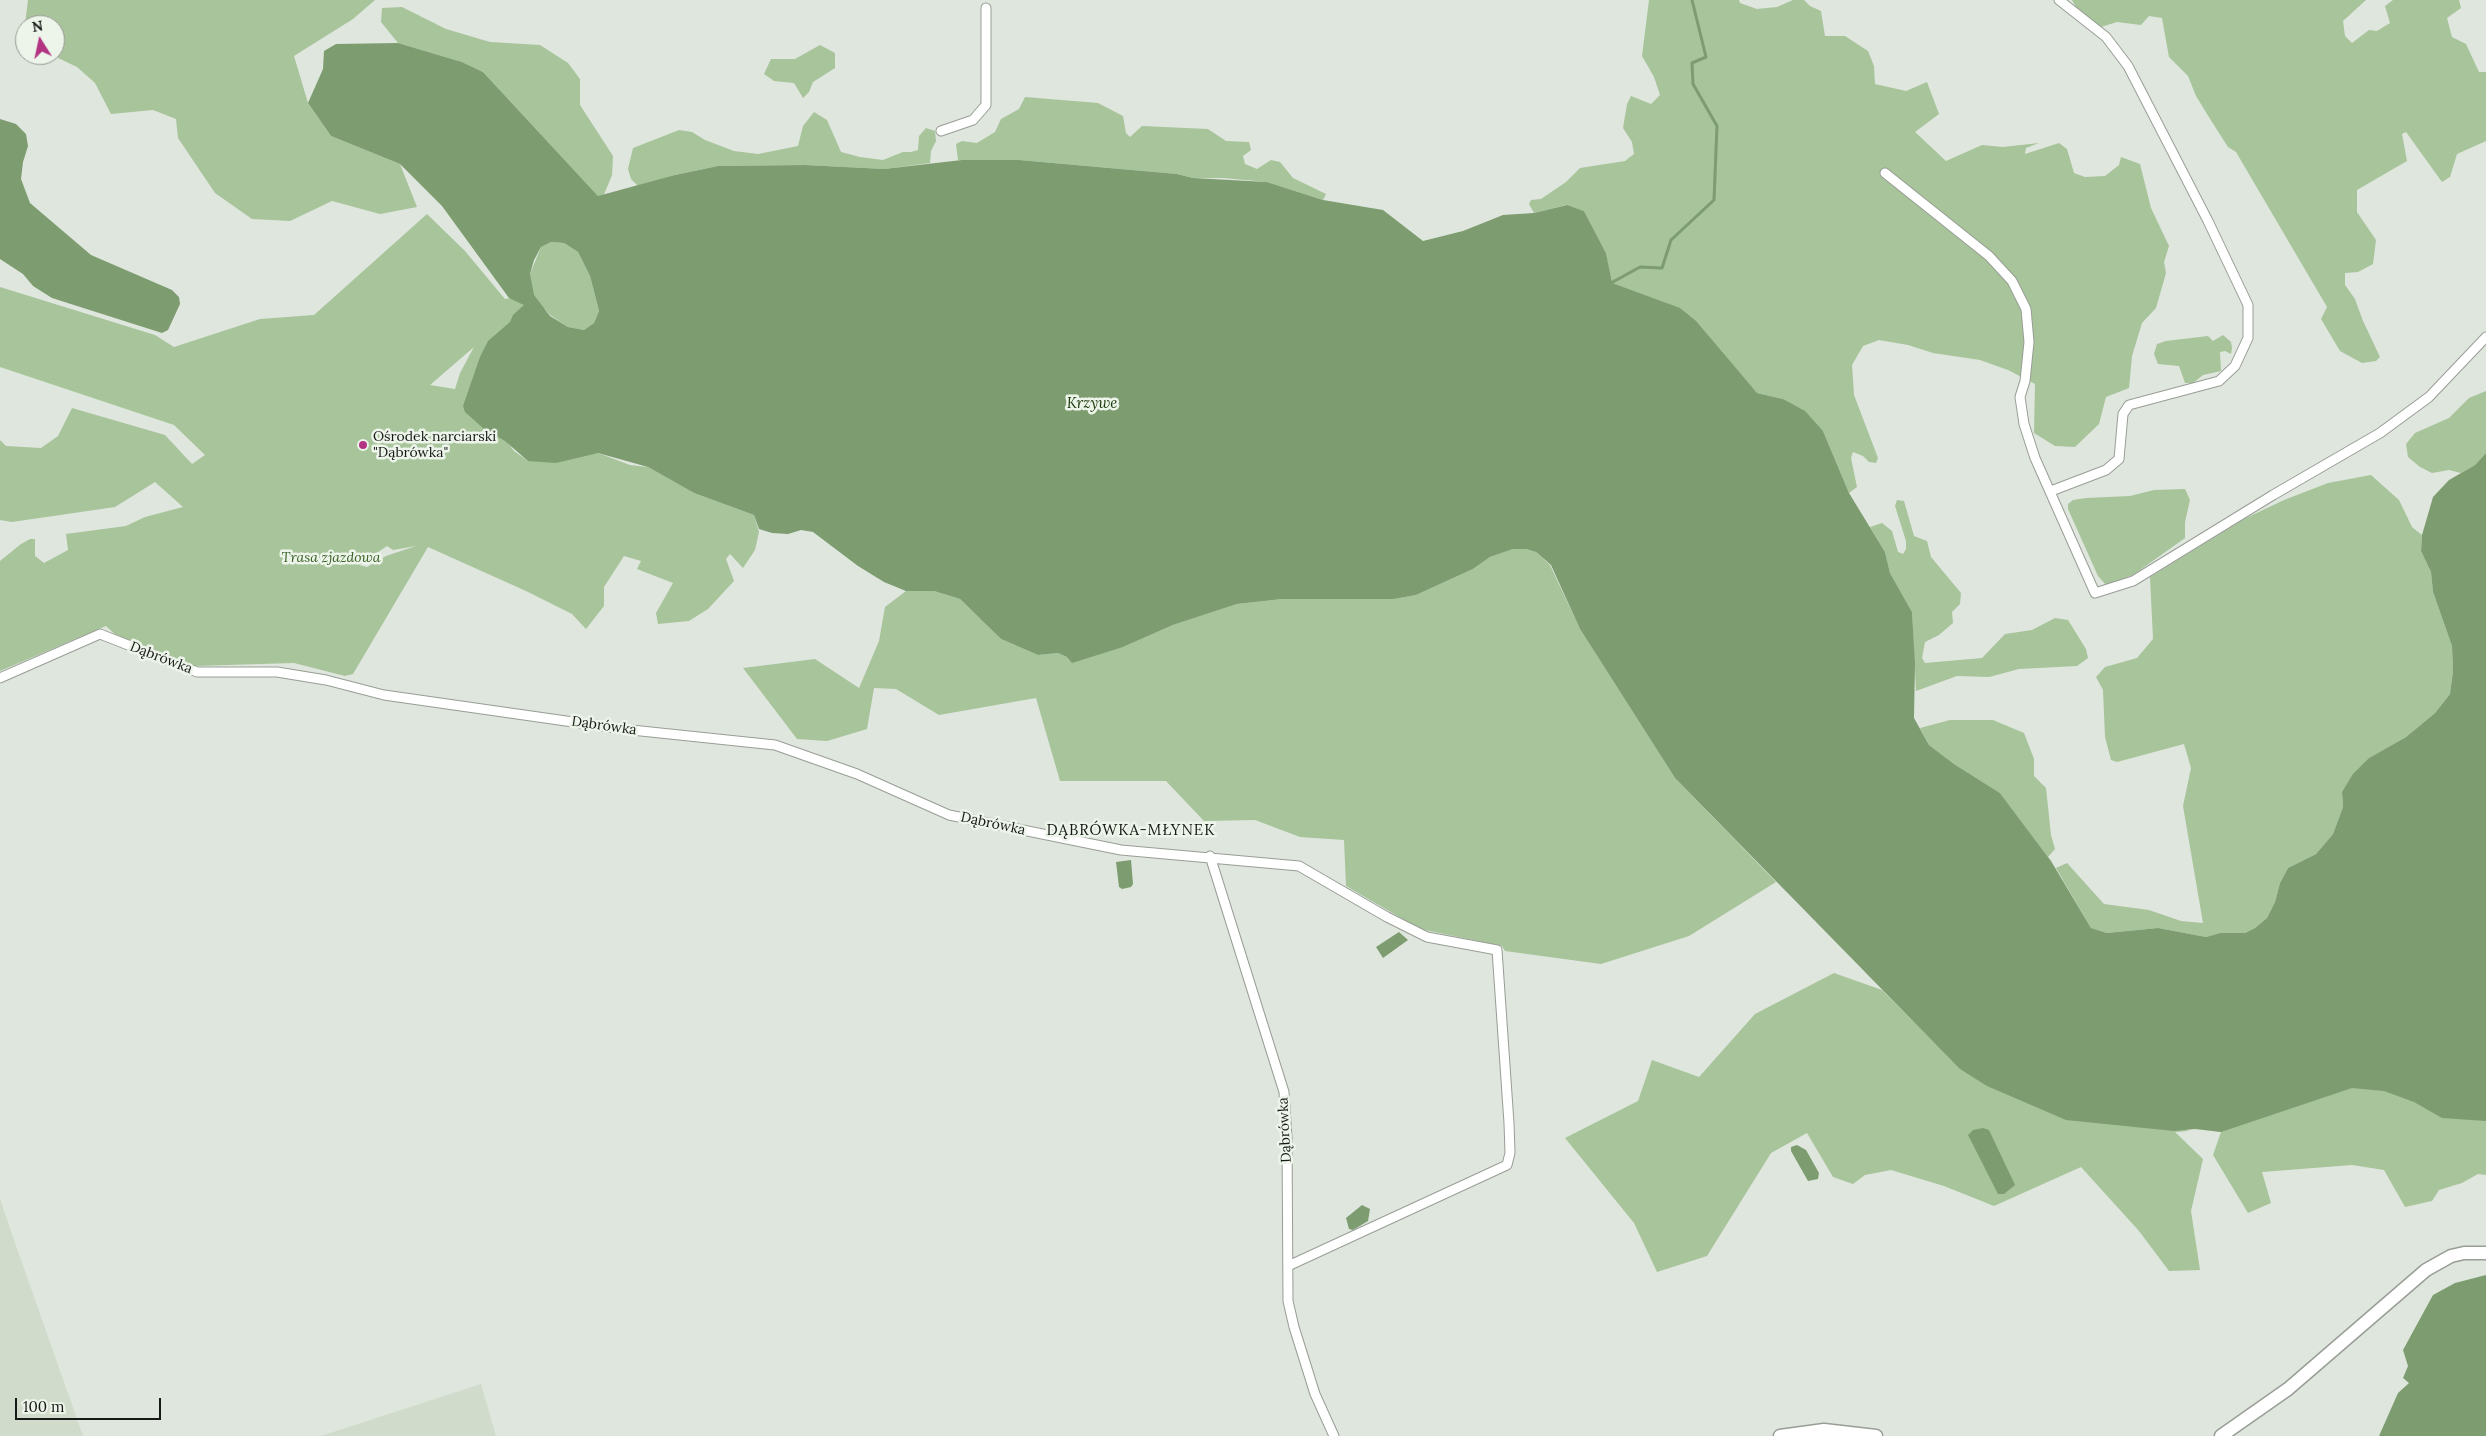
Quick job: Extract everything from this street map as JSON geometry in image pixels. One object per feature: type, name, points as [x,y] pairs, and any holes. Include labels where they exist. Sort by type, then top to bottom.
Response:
[{"type":"street","points":[[2051,491],[2106,470],[2119,459],[2123,414],[2129,405],[2219,382],[2235,366],[2248,338],[2248,305],[2208,221],[2128,66],[2106,37],[2059,0]]},
{"type":"street","points":[[941,131],[973,120],[986,105],[986,8]]},
{"type":"street","points":[[1885,173],[1989,256],[2016,288],[2026,309],[2029,342],[2025,380],[2020,397],[2024,424],[2035,458],[2095,593],[2133,581],[2273,495],[2380,433],[2408,413],[2447,379],[2486,337]]},
{"type":"street","name":"Dąbrówka","points":[[0,678],[100,634],[197,672],[277,672],[326,680],[384,695],[622,729],[775,745],[857,774],[949,815],[1122,850],[1210,856],[1299,866],[1347,891],[1387,917],[1427,937],[1497,950],[1509,1123],[1510,1152],[1507,1165],[1288,1266]]},
{"type":"street","name":"Dąbrówka","points":[[1210,856],[1284,1092],[1287,1137],[1288,1300],[1294,1327],[1315,1394],[1334,1436]]},
{"type":"street","points":[[2221,1436],[2288,1389],[2431,1266],[2451,1256],[2464,1253],[2486,1253]]},
{"type":"street","points":[[1788,1435],[1809,1431],[1841,1430],[1876,1436]]},
{"type":"shaded area","points":[[0,1199],[15,1243],[83,1436],[0,1436]]},
{"type":"shaded area","points":[[481,1384],[496,1436],[321,1436]]},
{"type":"green space","points":[[28,0],[375,0],[353,19],[294,56],[308,103],[331,136],[400,164],[417,207],[380,214],[332,201],[290,221],[252,219],[215,193],[178,138],[176,119],[153,110],[111,114],[95,83],[77,67],[65,61],[65,15],[26,15]]},
{"type":"green space","points":[[1649,0],[1739,0],[1740,3],[1757,9],[1777,7],[1793,0],[1804,0],[1810,6],[1821,11],[1825,36],[1845,36],[1868,51],[1874,66],[1875,84],[1906,91],[1927,82],[1939,114],[1915,132],[1946,161],[1982,145],[2003,147],[2039,143],[2026,148],[2025,154],[2059,143],[2067,149],[2074,173],[2085,177],[2105,176],[2119,165],[2121,157],[2140,164],[2151,208],[2169,246],[2164,262],[2166,273],[2156,308],[2142,323],[2132,356],[2129,388],[2106,397],[2099,424],[2075,447],[2055,446],[2034,433],[2035,384],[2008,370],[1980,360],[1933,353],[1908,345],[1879,340],[1863,346],[1852,365],[1854,395],[1878,458],[1876,463],[1869,462],[1863,456],[1853,452],[1851,458],[1857,487],[1849,493],[1823,431],[1783,399],[1757,393],[1740,375],[1636,293],[1611,283],[1606,253],[1584,211],[1566,205],[1534,213],[1529,204],[1531,200],[1541,199],[1566,182],[1580,168],[1625,161],[1634,154],[1632,142],[1623,128],[1627,104],[1631,96],[1651,104],[1660,95],[1654,77],[1642,56]]},
{"type":"green space","points":[[2072,0],[2366,0],[2343,21],[2345,36],[2352,43],[2369,30],[2377,31],[2390,23],[2385,6],[2393,0],[2459,0],[2461,8],[2447,18],[2452,37],[2466,44],[2479,72],[2486,72],[2486,141],[2457,154],[2450,177],[2442,182],[2406,132],[2402,134],[2407,161],[2357,190],[2357,212],[2376,240],[2373,264],[2358,272],[2345,273],[2345,285],[2355,299],[2380,357],[2376,361],[2362,363],[2340,351],[2321,319],[2327,307],[2236,152],[2228,147],[2196,96],[2188,76],[2169,57],[2162,18],[2149,16],[2141,25],[2117,22],[2101,27],[2077,9]]},
{"type":"green space","points":[[402,7],[446,29],[490,42],[540,45],[568,63],[580,79],[580,105],[613,156],[612,175],[603,197],[598,196],[483,72],[462,62],[398,43],[381,22],[382,8]]},
{"type":"green space","points":[[820,45],[835,53],[835,68],[813,82],[809,92],[803,98],[794,83],[774,81],[764,74],[771,59],[795,59]]},
{"type":"green space","points":[[1025,97],[1098,103],[1123,116],[1126,133],[1130,137],[1142,126],[1208,129],[1226,141],[1249,142],[1251,150],[1243,156],[1245,164],[1257,169],[1271,160],[1280,162],[1293,178],[1326,194],[1323,200],[1267,182],[1223,178],[1193,178],[1177,174],[1019,160],[958,160],[956,144],[962,141],[977,143],[995,132],[1001,119],[1019,109]]},
{"type":"green space","points":[[814,112],[827,120],[841,152],[860,157],[883,160],[903,152],[918,150],[919,136],[926,128],[935,131],[936,141],[931,151],[930,163],[884,169],[805,165],[718,166],[675,175],[638,186],[631,179],[628,169],[633,148],[679,130],[692,132],[705,140],[734,151],[758,154],[798,146],[803,126]]},
{"type":"green space","name":"Trasa zjazdowa","points":[[427,214],[465,251],[505,299],[518,297],[541,247],[551,242],[564,243],[578,252],[590,276],[599,311],[594,323],[584,330],[568,327],[550,315],[545,309],[463,406],[472,418],[487,415],[514,451],[528,461],[598,453],[630,465],[648,467],[694,493],[754,515],[759,532],[755,550],[743,568],[730,554],[726,559],[734,581],[708,609],[689,621],[658,624],[656,613],[673,583],[637,569],[641,561],[624,556],[604,587],[604,606],[586,629],[572,614],[428,547],[353,674],[345,676],[294,663],[194,666],[118,637],[106,626],[0,671],[0,561],[21,544],[30,539],[35,539],[35,556],[44,563],[68,550],[66,534],[126,526],[145,517],[183,507],[155,482],[115,507],[12,522],[0,520],[0,440],[6,446],[41,448],[58,436],[72,408],[165,435],[192,464],[205,455],[174,425],[0,367],[0,287],[155,335],[174,347],[260,319],[314,315]],"holes":[[[474,347],[460,373],[455,389],[430,385]],[[387,546],[393,550],[416,546],[386,556],[367,567],[359,565]]]},
{"type":"green space","points":[[2223,335],[2231,342],[2232,348],[2231,354],[2225,351],[2220,352],[2221,371],[2203,375],[2193,383],[2185,383],[2179,366],[2158,364],[2154,354],[2157,344],[2166,341],[2208,336],[2213,341]]},
{"type":"green space","points":[[2486,391],[2486,453],[2475,465],[2461,473],[2449,470],[2432,473],[2420,467],[2408,457],[2406,444],[2415,433],[2449,418],[2469,398]]},
{"type":"green space","points":[[2371,475],[2399,500],[2412,527],[2422,535],[2421,551],[2431,572],[2433,592],[2452,646],[2453,671],[2450,694],[2435,713],[2406,737],[2369,758],[2342,792],[2343,807],[2333,834],[2316,854],[2288,868],[2280,883],[2275,902],[2267,918],[2255,928],[2245,933],[2220,933],[2206,937],[2158,928],[2107,933],[2091,928],[2056,868],[2067,863],[2104,904],[2149,910],[2181,921],[2203,923],[2183,806],[2191,768],[2184,744],[2117,762],[2111,760],[2105,737],[2103,690],[2096,677],[2105,667],[2137,658],[2153,639],[2150,577],[2244,519],[2284,500],[2328,483]]},
{"type":"green space","points":[[2185,489],[2190,500],[2185,522],[2185,538],[2133,575],[2106,585],[2098,576],[2068,509],[2068,504],[2073,500],[2086,498],[2130,496],[2154,490]]},
{"type":"green space","points":[[1897,500],[1904,501],[1914,536],[1927,541],[1931,557],[1961,593],[1960,604],[1952,612],[1953,623],[1939,635],[1925,642],[1922,658],[1925,663],[1982,658],[2005,634],[2032,630],[2055,618],[2068,620],[2086,649],[2088,658],[2077,666],[2019,669],[1989,677],[1957,676],[1916,691],[1912,612],[1890,573],[1885,552],[1870,527],[1882,523],[1892,531],[1898,552],[1903,554],[1906,549],[1906,541],[1895,506]]},
{"type":"green space","points":[[1513,549],[1526,549],[1536,552],[1550,565],[1580,629],[1675,778],[1776,882],[1689,936],[1601,964],[1505,951],[1502,946],[1420,929],[1346,886],[1344,840],[1300,837],[1255,820],[1204,821],[1166,781],[1060,781],[1036,698],[939,715],[896,689],[874,688],[867,729],[827,741],[797,739],[743,668],[815,659],[859,688],[879,641],[885,607],[906,591],[934,591],[960,599],[1001,639],[1038,655],[1058,653],[1067,657],[1123,647],[1173,625],[1237,604],[1282,599],[1394,599],[1416,595],[1473,569],[1490,557]]},
{"type":"green space","points":[[1950,720],[1993,720],[2024,733],[2034,759],[2034,776],[2046,788],[2051,835],[2055,849],[2048,857],[2000,793],[1954,764],[1929,745],[1920,728]]},
{"type":"green space","points":[[1834,973],[1882,990],[1933,1041],[2189,1131],[2175,1132],[2203,1159],[2191,1211],[2200,1270],[2169,1271],[2139,1231],[2081,1167],[1994,1206],[1944,1186],[1891,1170],[1865,1175],[1853,1184],[1833,1177],[1807,1133],[1771,1153],[1707,1256],[1657,1272],[1634,1223],[1565,1138],[1638,1101],[1652,1060],[1699,1077],[1755,1014]]},
{"type":"green space","points":[[2312,1077],[2486,1099],[2486,1175],[2478,1174],[2462,1183],[2439,1190],[2432,1201],[2405,1207],[2384,1170],[2352,1165],[2262,1172],[2271,1203],[2248,1213],[2213,1155],[2221,1132],[2209,1130]]},
{"type":"water","name":"Krzywe","points":[[398,43],[462,62],[483,72],[598,196],[675,175],[718,166],[805,165],[884,169],[962,160],[1019,160],[1177,174],[1193,178],[1267,182],[1323,200],[1383,210],[1423,241],[1463,231],[1503,215],[1534,213],[1567,205],[1584,211],[1606,253],[1612,283],[1680,308],[1696,321],[1757,393],[1783,399],[1805,411],[1823,431],[1849,493],[1885,552],[1890,573],[1912,612],[1915,663],[1914,718],[1929,745],[1954,764],[2000,793],[2051,861],[2091,928],[2107,933],[2158,928],[2206,937],[2220,933],[2245,933],[2255,928],[2267,918],[2275,902],[2280,883],[2288,868],[2316,854],[2333,834],[2343,807],[2342,792],[2353,774],[2369,758],[2406,737],[2435,713],[2450,694],[2453,671],[2452,646],[2433,592],[2431,572],[2421,551],[2422,535],[2433,497],[2449,480],[2475,465],[2486,453],[2486,1121],[2442,1118],[2414,1102],[2384,1091],[2352,1088],[2221,1132],[2195,1129],[2174,1131],[2066,1120],[1987,1086],[1960,1069],[1675,778],[1580,629],[1551,565],[1536,552],[1526,549],[1513,549],[1490,557],[1473,569],[1416,595],[1394,599],[1282,599],[1237,604],[1173,625],[1123,647],[1072,663],[1067,657],[1058,653],[1038,655],[1001,639],[960,599],[934,591],[906,591],[884,582],[858,566],[813,532],[801,530],[788,534],[772,533],[759,529],[754,515],[694,493],[648,467],[598,453],[556,463],[528,461],[505,441],[484,429],[465,412],[463,406],[480,357],[488,341],[510,322],[513,315],[524,305],[509,298],[442,206],[400,164],[331,136],[308,103],[323,69],[324,51],[336,44]],"holes":[[[551,242],[564,243],[578,252],[590,276],[599,311],[594,323],[584,330],[568,327],[550,316],[534,295],[530,274],[534,260],[541,247]]]},
{"type":"water","points":[[0,119],[16,124],[26,134],[28,146],[23,162],[21,179],[30,203],[91,255],[172,290],[179,297],[180,304],[168,330],[162,333],[52,298],[33,286],[23,274],[0,259]]},
{"type":"water","points":[[1131,860],[1133,884],[1131,887],[1122,889],[1119,887],[1116,862]]},
{"type":"water","points":[[1399,932],[1408,940],[1383,958],[1376,947]]},
{"type":"water","points":[[1983,1128],[1989,1130],[2015,1185],[2004,1194],[1998,1194],[1968,1135],[1973,1130]]},
{"type":"water","points":[[1797,1145],[1806,1150],[1819,1173],[1818,1179],[1808,1181],[1791,1151],[1791,1147]]},
{"type":"water","points":[[1362,1205],[1370,1209],[1368,1221],[1353,1230],[1349,1229],[1346,1218]]},
{"type":"water","points":[[2486,1275],[2486,1436],[2379,1436],[2398,1393],[2409,1383],[2403,1378],[2408,1366],[2403,1350],[2433,1295],[2455,1283]]},
{"type":"waterway","points":[[1611,283],[1640,267],[1662,268],[1671,240],[1714,200],[1717,126],[1693,84],[1692,63],[1706,57],[1692,0]]},
{"type":"place","name":"Ośrodek narciarski \"Dąbrówka\"","points":[[363,445]]},
{"type":"district","name":"DĄBRÓWKA-MŁYNEK","points":[[1131,831]]}]
